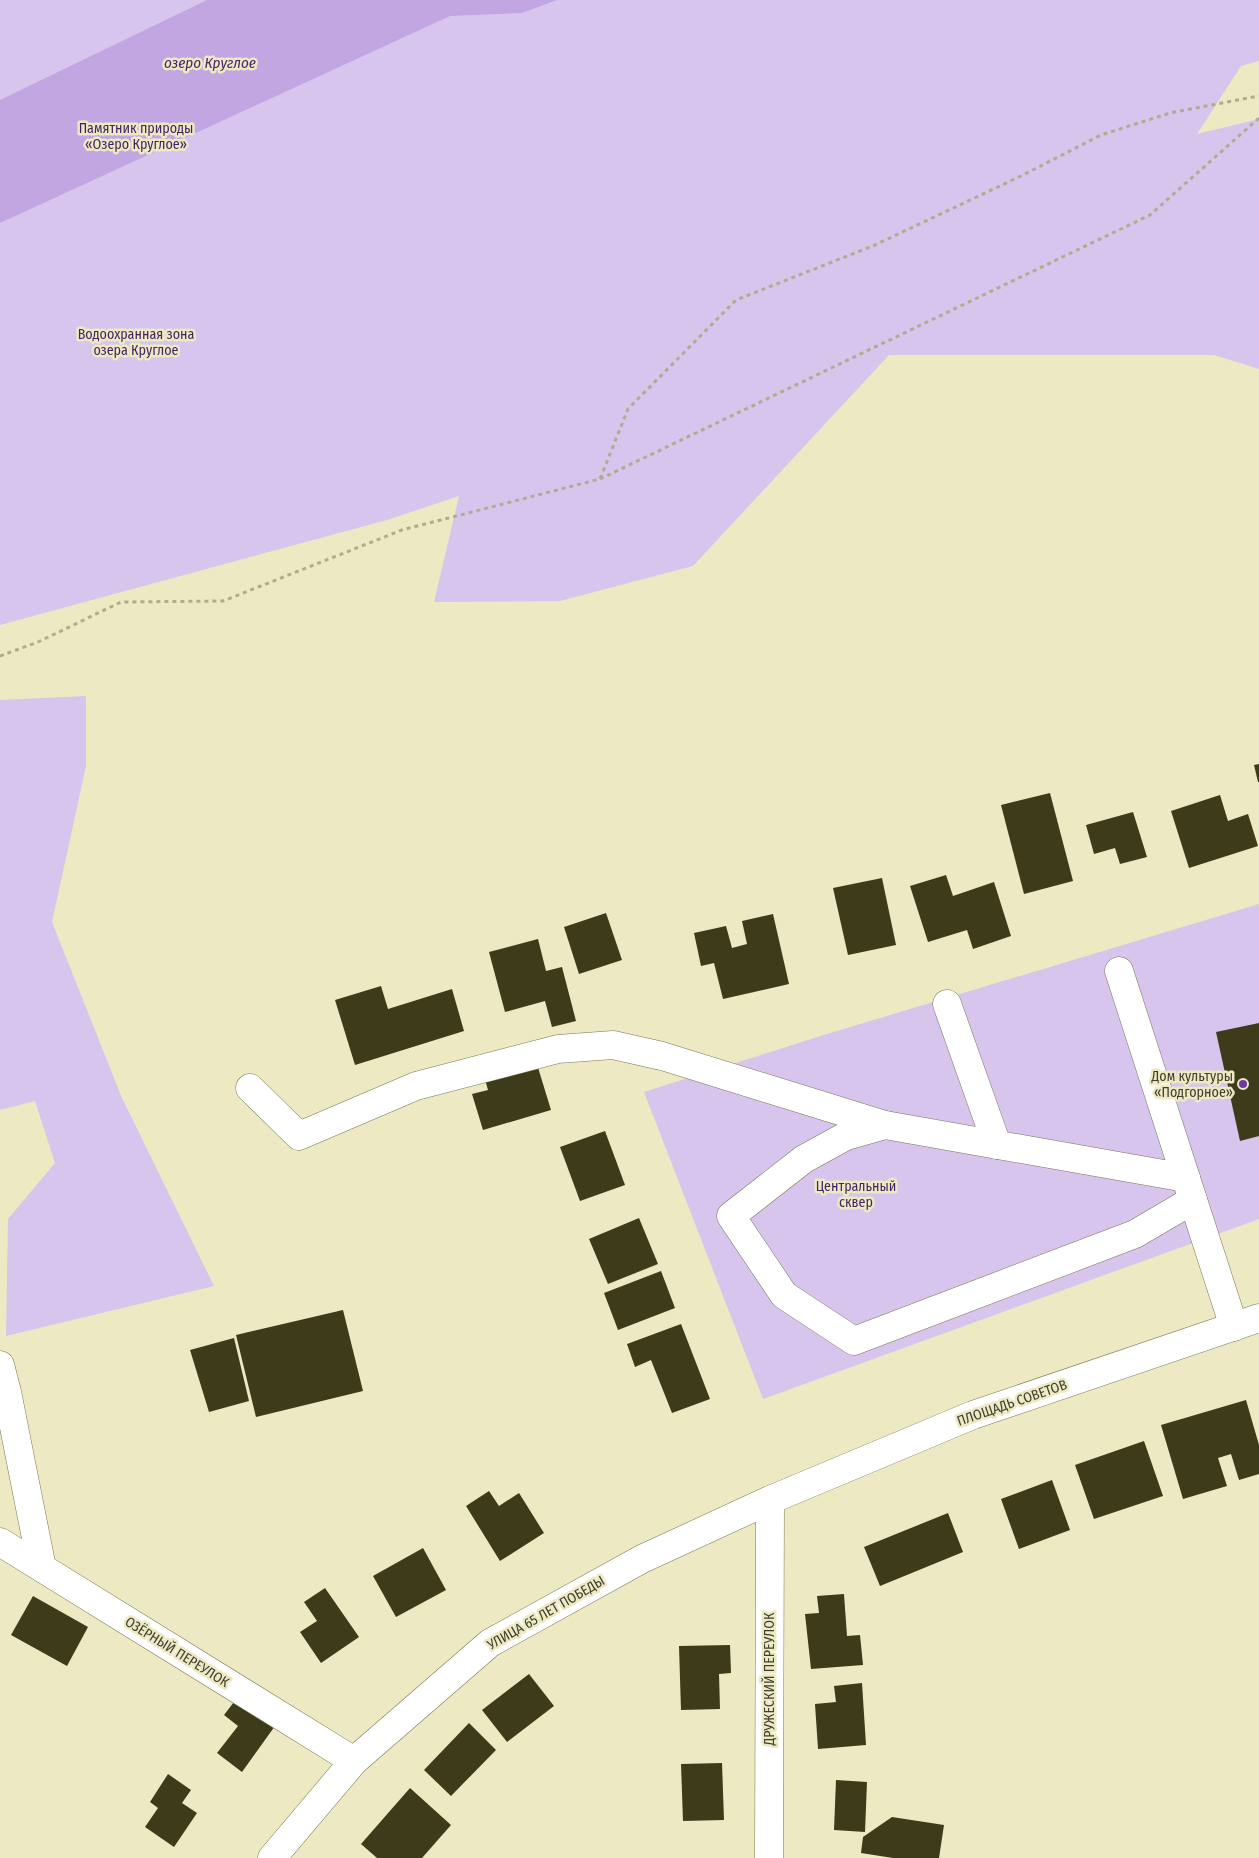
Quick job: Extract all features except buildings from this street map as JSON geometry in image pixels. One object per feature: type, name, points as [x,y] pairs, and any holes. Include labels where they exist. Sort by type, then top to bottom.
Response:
[{"type":"street","points":[[1119,971],[1189,1189],[1246,1322]]},
{"type":"street","points":[[947,1004],[997,1145]]},
{"type":"street","points":[[250,1088],[300,1136],[416,1086],[558,1049],[613,1045],[662,1056],[886,1125],[997,1145],[1189,1189]]},
{"type":"street","points":[[886,1125],[846,1136],[804,1159],[732,1216],[784,1295],[854,1341],[1135,1234],[1189,1189]]},
{"type":"street","name":"ПЛОЩАДЬ СОВЕТОВ","points":[[770,1500],[972,1415],[1246,1322]]},
{"type":"street","points":[[0,1365],[42,1568]]},
{"type":"street","name":"УЛИЦА 65 ЛЕТ ПОБЕДЫ","points":[[272,1858],[354,1761],[490,1643],[642,1559],[770,1500]]},
{"type":"street","name":"ДРУЖЕСКИЙ ПЕРЕУЛОК","points":[[768,1858],[770,1500]]},
{"type":"street","name":"ОЗЁРНЫЙ ПЕРЕУЛОК","points":[[0,1542],[354,1761]]},
{"type":"path","points":[[600,479],[628,409],[736,300],[875,245],[1021,176],[1101,135],[1170,113],[1259,96]]},
{"type":"path","points":[[0,656],[38,642],[121,602],[223,602],[402,530],[600,479],[1150,215],[1259,118]]},
{"type":"green space","points":[[0,0],[1259,0],[1259,61],[1241,66],[1197,134],[1259,119],[1259,369],[1214,355],[889,355],[693,566],[560,601],[434,602],[459,496],[387,520],[0,625]]},
{"type":"green space","points":[[86,696],[86,766],[52,922],[122,1098],[214,1286],[6,1336],[8,1219],[55,1163],[35,1101],[0,1110],[0,700]]},
{"type":"green space","name":"Центральный сквер","points":[[1259,904],[1259,1219],[763,1399],[644,1092],[827,1034]]},
{"type":"water","name":"озеро Круглое","points":[[207,0],[557,0],[522,13],[450,16],[0,223],[0,100]]},
{"type":"place","name":"Дом культуры «Подгорное»","points":[[1243,1084]]},
{"type":"park label","name":"Памятник природы «Озеро Круглое»","points":[[136,136]]},
{"type":"park label","name":"Водоохранная зона озера Круглое","points":[[136,342]]}]
